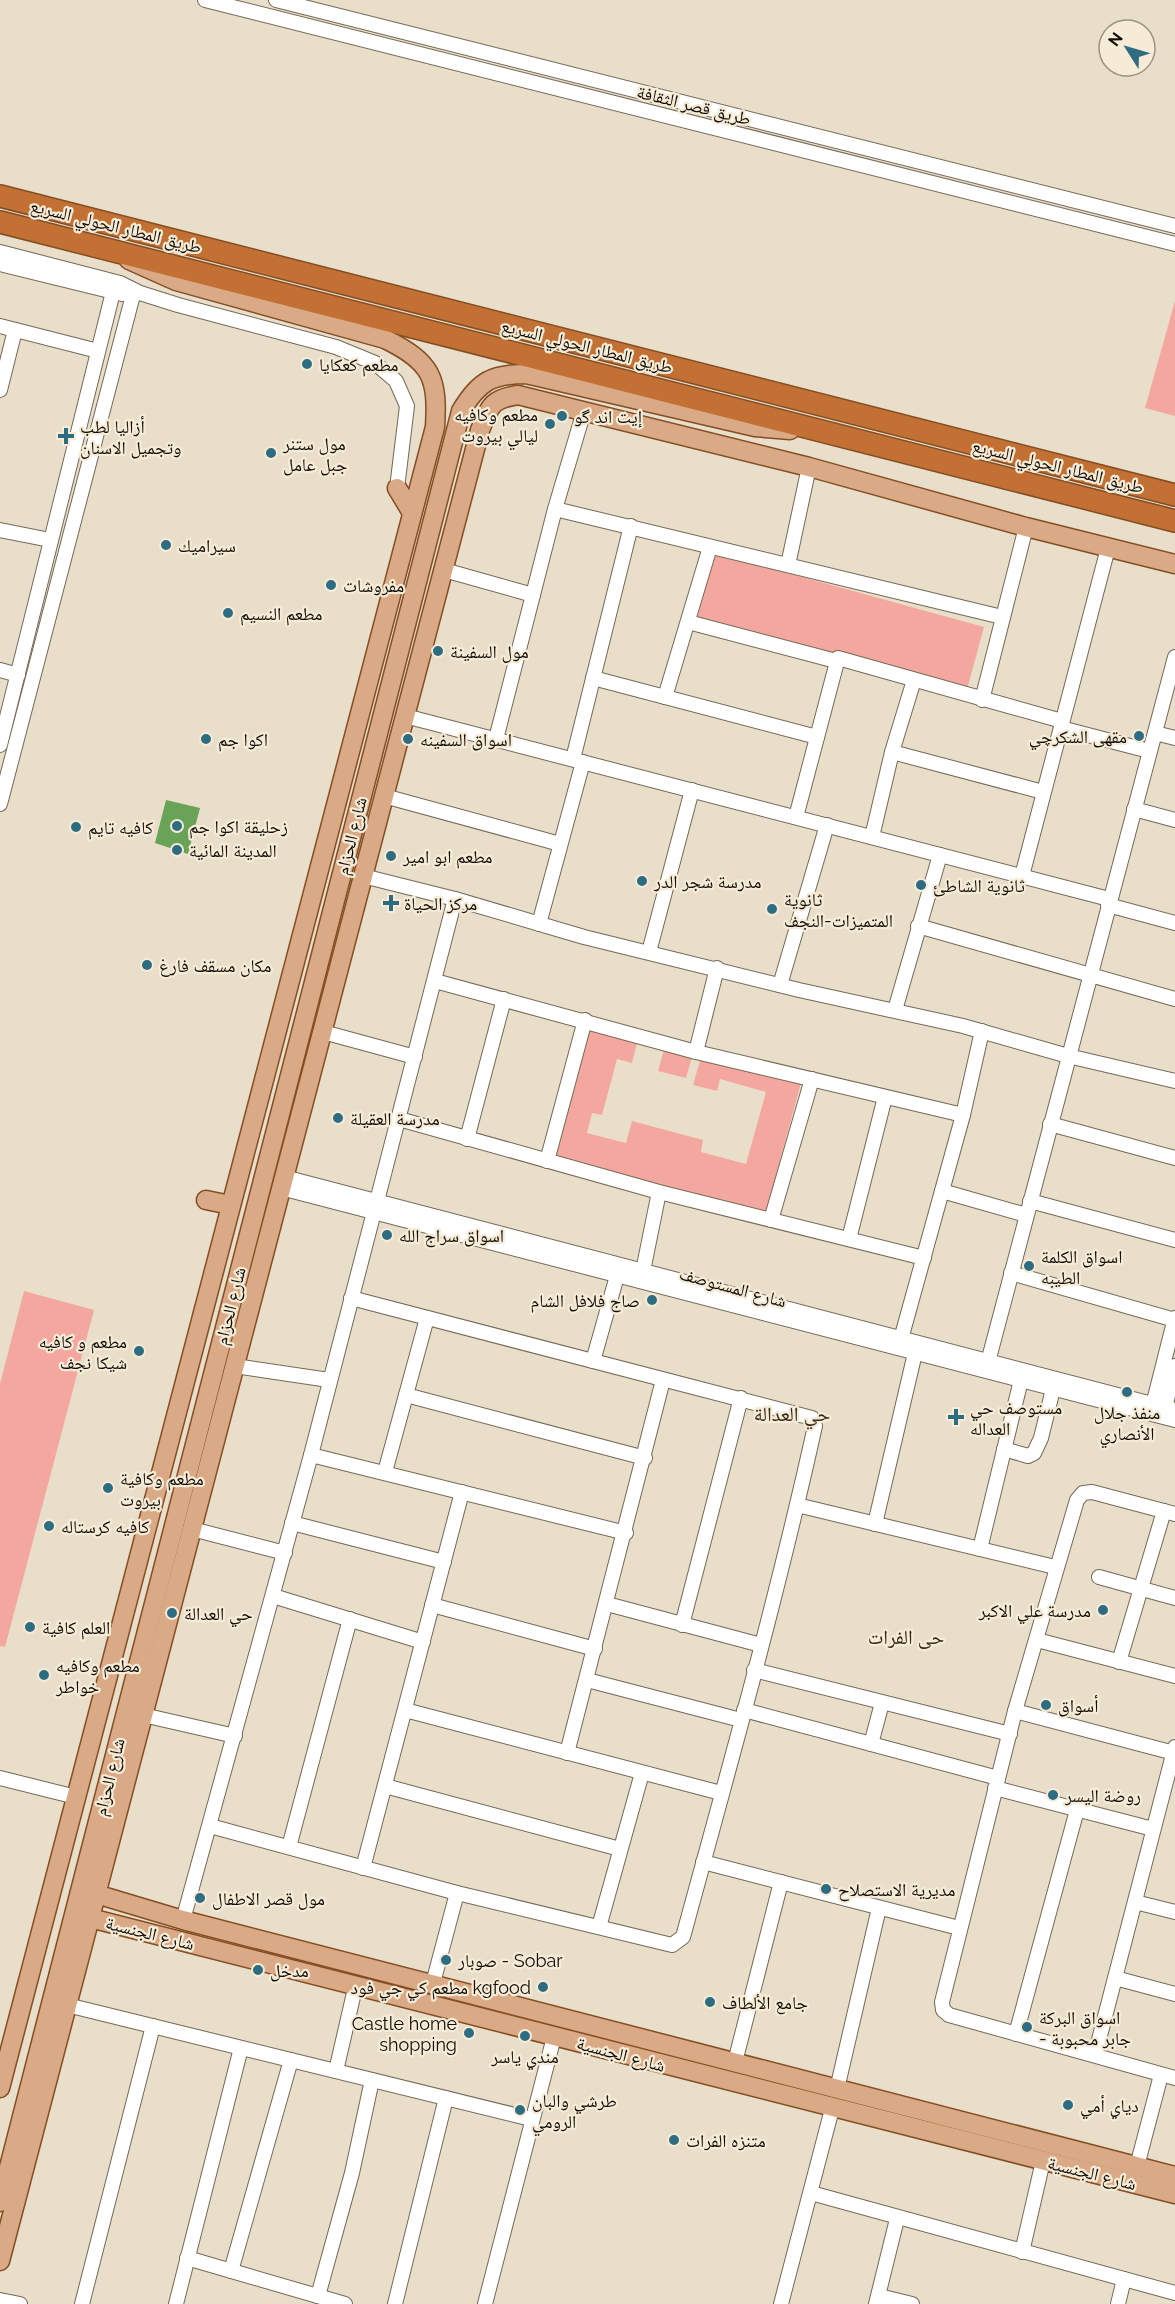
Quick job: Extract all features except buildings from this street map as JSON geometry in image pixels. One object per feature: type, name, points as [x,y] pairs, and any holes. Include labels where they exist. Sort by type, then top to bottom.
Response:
[{"type":"highway","name":"طريق المطار الحولي السريع","points":[[0,196],[1175,495]]},
{"type":"highway","name":"طريق المطار الحولي السريع","points":[[0,222],[1175,521]]},
{"type":"main road","name":"شارع الحزام","points":[[0,2088],[435,428],[437,396],[434,380],[424,363],[406,349],[386,339],[176,280],[145,269],[109,250]]},
{"type":"main road","name":"شارع الحزام","points":[[0,2202],[60,2003],[71,1932],[139,1656],[461,411],[472,392],[490,378],[526,374],[755,427],[837,434]]},
{"type":"main road","points":[[0,2261],[60,2003],[90,1918],[405,716],[489,408],[499,397],[518,395],[809,467],[1026,527],[1175,564]]},
{"type":"main road","points":[[397,488],[412,513]]},
{"type":"main road","points":[[405,628],[427,634]]},
{"type":"main road","points":[[328,924],[349,931]]},
{"type":"main road","points":[[277,1030],[278,1037],[285,1043],[295,1041],[299,1036]]},
{"type":"main road","points":[[266,1074],[269,1068],[279,1066],[285,1070],[288,1079]]},
{"type":"main road","points":[[206,1200],[230,1205]]},
{"type":"main road","points":[[198,1428],[234,1370]]},
{"type":"main road","points":[[125,1608],[130,1619],[138,1622],[146,1619],[150,1613]]},
{"type":"main road","points":[[113,1653],[118,1646],[130,1644],[139,1656]]},
{"type":"main road","name":"شارع الجنسية","points":[[84,1878],[96,1894],[183,1920],[681,2046],[837,2089],[1175,2176]]},
{"type":"main road","name":"شارع الجنسية","points":[[71,1932],[90,1918],[356,1984],[832,2109],[1175,2194]]},
{"type":"main road","points":[[672,2067],[681,2046]]},
{"type":"main road","points":[[697,2074],[704,2053]]},
{"type":"street","name":"طريق قصر الثقافة","points":[[205,0],[1175,244]]},
{"type":"street","name":"طريق قصر الثقافة","points":[[276,0],[1175,226]]},
{"type":"street","points":[[964,192],[973,183],[967,172]]},
{"type":"street","points":[[1009,204],[1005,198],[1006,190],[1013,184]]},
{"type":"street","points":[[0,252],[120,283],[136,294]]},
{"type":"street","points":[[0,264],[112,292],[136,294],[336,347],[357,355],[386,371],[400,387],[407,406],[397,488]]},
{"type":"street","points":[[15,743],[1,742],[112,292]]},
{"type":"street","points":[[0,804],[103,407],[136,294]]},
{"type":"street","points":[[0,326],[98,351]]},
{"type":"street","points":[[0,390],[15,330]]},
{"type":"street","points":[[86,402],[103,407]]},
{"type":"street","points":[[496,739],[555,509],[584,411]]},
{"type":"street","points":[[788,566],[809,467]]},
{"type":"street","points":[[555,509],[1002,617]]},
{"type":"street","points":[[539,924],[560,844],[593,678],[632,526]]},
{"type":"street","points":[[982,700],[1026,527]]},
{"type":"street","points":[[0,530],[50,540]]},
{"type":"street","points":[[665,697],[710,547]]},
{"type":"street","points":[[1022,876],[1108,548]]},
{"type":"street","points":[[444,570],[533,595]]},
{"type":"street","points":[[687,622],[836,661],[838,658],[1149,751]]},
{"type":"street","points":[[988,1362],[1175,658]]},
{"type":"street","points":[[796,817],[836,661]]},
{"type":"street","points":[[0,670],[18,675]]},
{"type":"street","points":[[593,678],[817,736]]},
{"type":"street","points":[[872,837],[892,752],[914,680]]},
{"type":"street","points":[[405,716],[1022,876],[1175,923]]},
{"type":"street","points":[[1155,732],[1175,738]]},
{"type":"street","points":[[892,752],[1043,792]]},
{"type":"street","points":[[649,952],[692,790]]},
{"type":"street","points":[[384,796],[560,844]]},
{"type":"street","points":[[1134,809],[1175,820]]},
{"type":"street","points":[[780,985],[827,825]]},
{"type":"street","points":[[895,1010],[940,855]]},
{"type":"street","points":[[363,876],[649,952],[981,1031],[1068,1056],[1175,1081]]},
{"type":"street","points":[[183,1920],[311,1455],[455,899]]},
{"type":"street","points":[[918,926],[1175,999]]},
{"type":"street","points":[[696,1052],[717,968]]},
{"type":"street","points":[[435,981],[696,1052],[963,1115]]},
{"type":"street","points":[[467,1138],[504,999]]},
{"type":"street","points":[[547,1161],[585,1020]]},
{"type":"street","points":[[901,1339],[963,1115],[981,1031]]},
{"type":"street","points":[[322,1032],[415,1057]]},
{"type":"street","points":[[771,1220],[812,1079]]},
{"type":"street","points":[[849,1239],[885,1097]]},
{"type":"street","points":[[399,1119],[659,1192],[924,1258]]},
{"type":"street","points":[[1050,1124],[1175,1158]]},
{"type":"street","name":"شارع المستوصف","points":[[283,1183],[550,1252],[643,1271],[843,1329],[915,1353],[1175,1420]]},
{"type":"street","points":[[942,1191],[1026,1215]]},
{"type":"street","points":[[643,1271],[659,1192]]},
{"type":"street","points":[[1030,1201],[1175,1240]]},
{"type":"street","name":"شارع المستوصف","points":[[550,1252],[617,1275],[843,1329],[901,1339],[1164,1408]]},
{"type":"street","points":[[1011,1273],[1175,1319],[1164,1408]]},
{"type":"street","points":[[593,1361],[617,1275]]},
{"type":"street","points":[[210,1826],[457,1893],[672,1945],[679,1943],[682,1938],[743,1715],[798,1505],[815,1426],[812,1418],[351,1298]]},
{"type":"street","points":[[385,1473],[427,1318]]},
{"type":"street","points":[[875,1524],[915,1353]]},
{"type":"street","points":[[1164,1408],[1175,1366]]},
{"type":"street","points":[[234,1370],[329,1380]]},
{"type":"street","points":[[567,1753],[626,1533],[663,1380]]},
{"type":"street","points":[[980,1549],[1021,1380]]},
{"type":"street","points":[[1004,1449],[1028,1456],[1034,1453],[1041,1438],[1053,1389]]},
{"type":"street","points":[[406,1395],[645,1458]]},
{"type":"street","points":[[682,1624],[741,1398]]},
{"type":"street","points":[[311,1455],[626,1533]]},
{"type":"street","points":[[363,1868],[462,1492]]},
{"type":"street","points":[[1119,1662],[1141,1591],[1170,1513],[1092,1492],[1083,1493],[1077,1500],[1055,1567],[1015,1711],[959,1928],[942,2002],[943,2010],[949,2015],[1175,2078]]},
{"type":"street","points":[[798,1505],[1055,1567]]},
{"type":"street","points":[[292,1523],[444,1562]]},
{"type":"street","points":[[192,1529],[285,1552]]},
{"type":"street","points":[[1099,1577],[1141,1591],[1175,1598]]},
{"type":"street","points":[[273,1596],[423,1642]]},
{"type":"street","points":[[607,1604],[761,1646]]},
{"type":"street","points":[[432,1605],[595,1648]]},
{"type":"street","points":[[289,1847],[350,1619]]},
{"type":"street","points":[[1036,1640],[1175,1676]]},
{"type":"street","points":[[754,1670],[1010,1734]]},
{"type":"street","points":[[587,1680],[871,1744],[1077,1810],[1153,1828]]},
{"type":"street","points":[[871,1744],[882,1703]]},
{"type":"street","points":[[405,1710],[722,1793]]},
{"type":"street","points":[[1015,1711],[1174,1750],[1170,1785],[1153,1828],[1095,2055]]},
{"type":"street","points":[[143,1715],[235,1736]]},
{"type":"street","points":[[599,1927],[642,1773]]},
{"type":"street","points":[[0,1778],[76,1797]]},
{"type":"street","points":[[385,1786],[620,1849]]},
{"type":"street","points":[[1016,2034],[1077,1810]]},
{"type":"street","points":[[703,1862],[959,1928]]},
{"type":"street","points":[[735,2062],[781,1882]]},
{"type":"street","points":[[433,1983],[457,1893]]},
{"type":"street","points":[[1135,1902],[1175,1912]]},
{"type":"street","points":[[837,2089],[879,1908]]},
{"type":"street","points":[[1115,1978],[1175,1994]]},
{"type":"street","points":[[336,2071],[356,1984]]},
{"type":"street","points":[[60,2003],[531,2119]]},
{"type":"street","points":[[82,2304],[153,2026]]},
{"type":"street","points":[[485,2304],[554,2037]]},
{"type":"street","points":[[176,2304],[241,2048]]},
{"type":"street","points":[[231,2271],[291,2060]]},
{"type":"street","points":[[1137,2166],[1161,2075]]},
{"type":"street","points":[[318,2296],[352,2173],[372,2080]]},
{"type":"street","points":[[395,2304],[446,2098]]},
{"type":"street","points":[[780,2304],[832,2109]]},
{"type":"street","points":[[1022,2252],[1043,2161]]},
{"type":"street","points":[[811,2193],[897,2219],[1175,2293]]},
{"type":"street","points":[[897,2219],[877,2300],[912,2304]]},
{"type":"street","points":[[187,2258],[345,2304]]},
{"type":"street","points":[[1118,2304],[1124,2279]]},
{"type":"street","points":[[0,2300],[20,2304]]},
{"type":"shaded area","points":[[1175,301],[1175,416],[1145,408]]},
{"type":"shaded area","points":[[711,552],[984,627],[966,693],[692,618]]},
{"type":"shaded area","name":"زحليقة اكوا جم","points":[[166,800],[200,808],[188,854],[155,843]]},
{"type":"shaded area","points":[[589,1025],[638,1039],[632,1063],[617,1059],[602,1115],[592,1113],[587,1133],[626,1143],[632,1121],[703,1140],[701,1152],[746,1164],[766,1092],[720,1079],[717,1091],[693,1085],[701,1057],[801,1083],[765,1215],[553,1157]]},
{"type":"shaded area","points":[[665,1046],[693,1054],[686,1078],[658,1071]]},
{"type":"shaded area","points":[[24,1291],[94,1310],[5,1647],[0,1646],[0,1384]]},
{"type":"place","name":"مطعم كعكايا","points":[[307,364]]},
{"type":"place","name":"إيت اند گو","points":[[562,416]]},
{"type":"place","name":"مطعم وكافيه ليالي بيروت","points":[[550,424]]},
{"type":"place","name":"أزاليا لطب وتجميل الاسنان","points":[[66,436]]},
{"type":"place","name":"مول ستنر جبل عامل","points":[[271,453]]},
{"type":"place","name":"سيراميك","points":[[166,545]]},
{"type":"place","name":"مفروشات","points":[[331,585]]},
{"type":"place","name":"مطعم النسيم","points":[[228,613]]},
{"type":"place","name":"مول السفينة","points":[[438,651]]},
{"type":"place","name":"مقهى الشكرچي","points":[[1139,736]]},
{"type":"place","name":"اكوا جم","points":[[206,739]]},
{"type":"place","name":"اسواق السفينه","points":[[408,739]]},
{"type":"place","name":"زحليقة اكوا جم","points":[[177,826]]},
{"type":"place","name":"كافيه تايم","points":[[76,827]]},
{"type":"place","name":"المدينة المائية","points":[[177,850]]},
{"type":"place","name":"مطعم ابو امير","points":[[391,856]]},
{"type":"place","name":"مدرسة شجر الدر","points":[[642,881]]},
{"type":"place","name":"ثانوية الشاطئ","points":[[921,885]]},
{"type":"place","name":"مركز الحياة","points":[[391,903]]},
{"type":"place","name":"ثانوية المتميزات-النجف","points":[[772,909]]},
{"type":"place","name":"مكان مسقف فارغ","points":[[147,965]]},
{"type":"place","name":"مدرسة العقيلة","points":[[338,1118]]},
{"type":"place","name":"اسواق سراج الله","points":[[387,1235]]},
{"type":"place","name":"اسواق الكلمة الطيبه","points":[[1029,1266]]},
{"type":"place","name":"صاج فلافل الشام","points":[[652,1300]]},
{"type":"place","name":"مطعم و كافيه شيكا نجف","points":[[139,1351]]},
{"type":"place","name":"منفذ جلال الأنصاري","points":[[1127,1392]]},
{"type":"place","name":"مستوصف حي العداله","points":[[956,1417]]},
{"type":"place","name":"مطعم وكافية بيروت","points":[[108,1488]]},
{"type":"place","name":"كافيه كرستاله","points":[[49,1526]]},
{"type":"place","name":"مدرسة علي الاكبر","points":[[1103,1610]]},
{"type":"place","name":"حي العدالة","points":[[172,1613]]},
{"type":"place","name":"العلم كافية","points":[[30,1627]]},
{"type":"place","name":"مطعم وكافيه خواطر","points":[[44,1675]]},
{"type":"place","name":"أسواق","points":[[1046,1705]]},
{"type":"place","name":"روضة اليسر","points":[[1053,1795]]},
{"type":"place","name":"مديرية الاستصلاح","points":[[826,1889]]},
{"type":"place","name":"مول قصر الاطفال","points":[[200,1898]]},
{"type":"place","name":"صوبار - Sobar","points":[[446,1960]]},
{"type":"place","name":"مدخل","points":[[258,1970]]},
{"type":"place","name":"مطعم کي جي فود kgfood","points":[[543,1987]]},
{"type":"place","name":"جامع الألطاف","points":[[710,2002]]},
{"type":"place","name":"اسواق البركة - جابر محبوبة","points":[[1027,2027]]},
{"type":"place","name":"Castle home shopping","points":[[469,2033]]},
{"type":"place","name":"مندي ياسر","points":[[525,2036]]},
{"type":"place","name":"دياي أمي","points":[[1068,2105]]},
{"type":"place","name":"طرشي والبان الرومي","points":[[520,2110]]},
{"type":"place","name":"متنزه الفرات","points":[[674,2140]]},
{"type":"district","name":"حي العدالة","points":[[792,1414]]},
{"type":"district","name":"حی الفرات","points":[[906,1637]]}]
